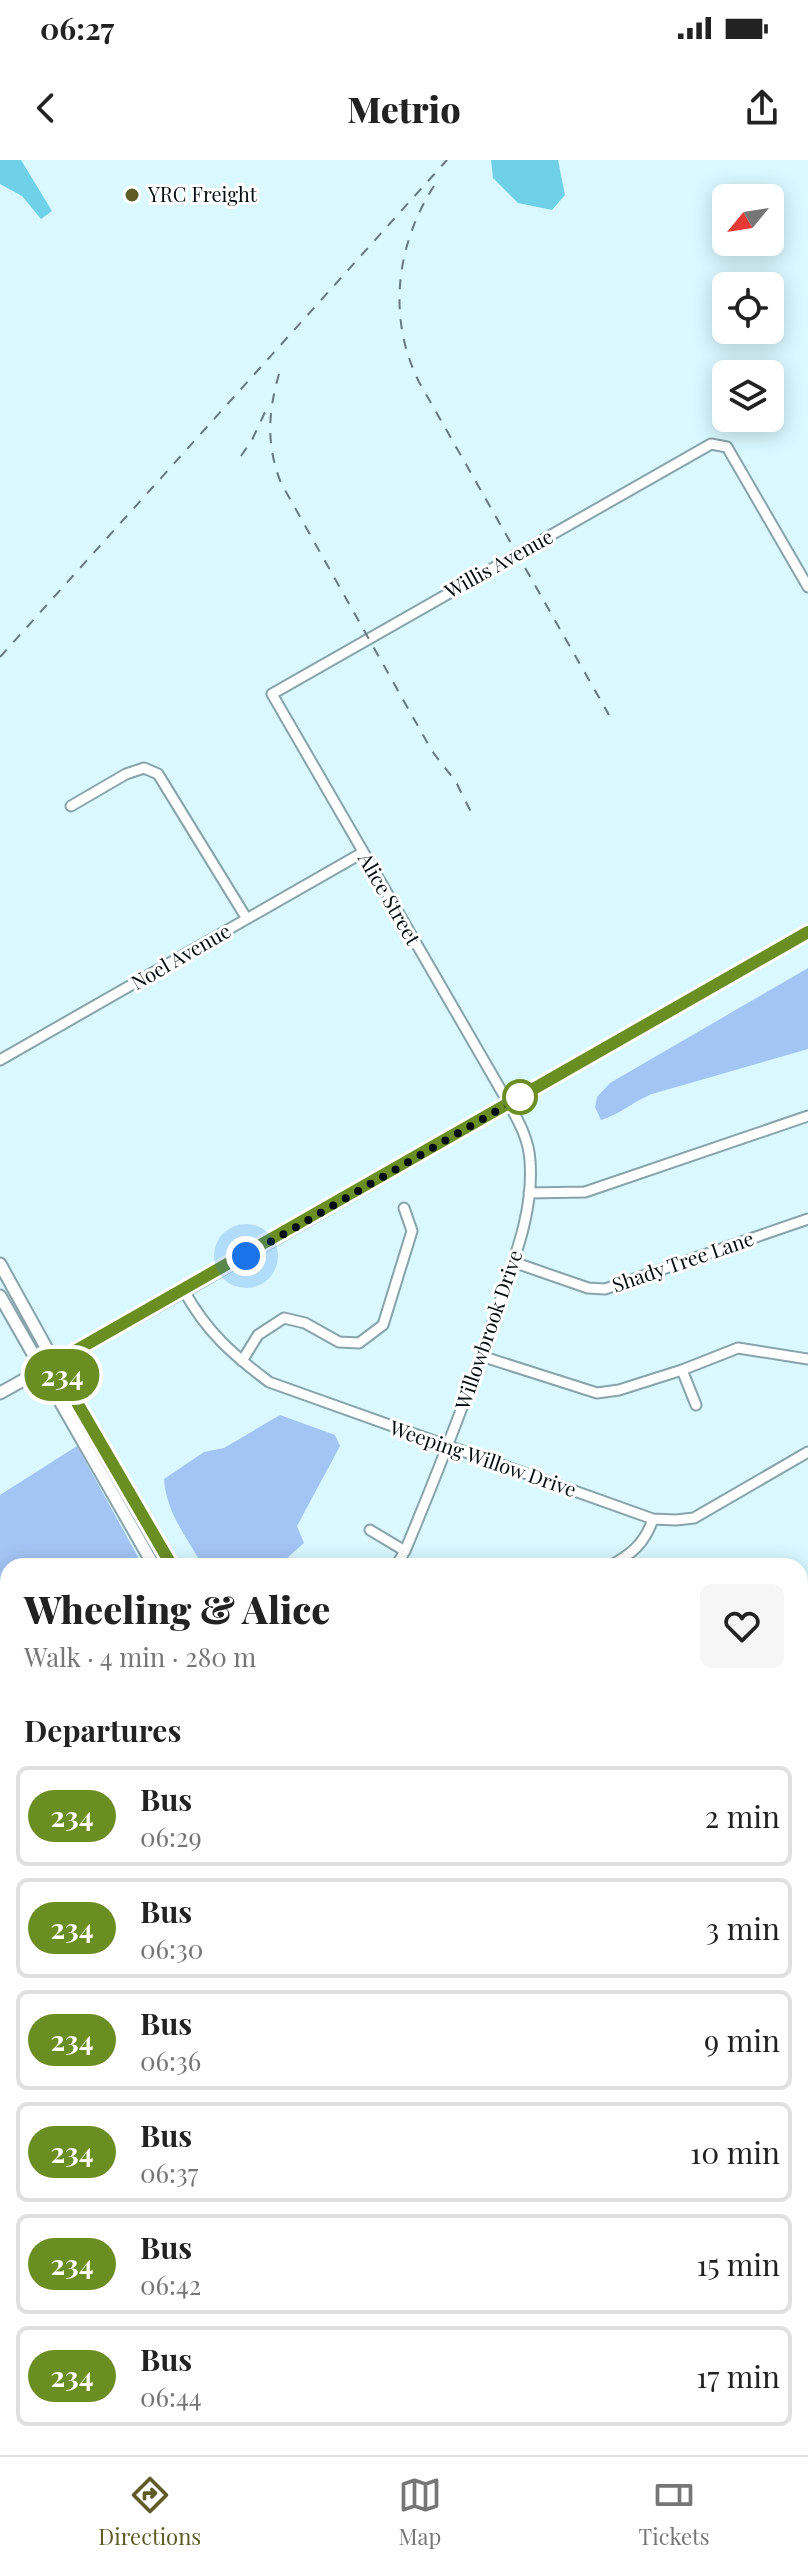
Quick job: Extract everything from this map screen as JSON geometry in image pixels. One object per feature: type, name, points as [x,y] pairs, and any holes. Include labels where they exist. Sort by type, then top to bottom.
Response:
[{"type":"main road","points":[[0,1393],[184,1291],[808,932]]},
{"type":"main road","points":[[0,1264],[167,1558]]},
{"type":"main road","points":[[0,1296],[149,1558]]},
{"type":"street","name":"Willis Avenue","points":[[272,694],[711,444],[727,447],[808,587]]},
{"type":"street","name":"Alice Street","points":[[272,694],[509,1104]]},
{"type":"street","points":[[71,806],[126,774],[144,768],[158,774],[247,919]]},
{"type":"street","name":"Noel Avenue","points":[[0,1060],[362,853]]},
{"type":"street","name":"Willowbrook Drive","points":[[401,1558],[448,1448],[526,1218],[530,1159],[524,1131],[509,1104]]},
{"type":"street","points":[[529,1193],[585,1192],[808,1116]]},
{"type":"street","points":[[242,1361],[258,1335],[284,1318],[305,1323],[339,1342],[359,1343],[383,1325],[412,1231],[404,1208]]},
{"type":"street","name":"Shady Tree Lane","points":[[513,1262],[588,1288],[605,1289],[808,1219]]},
{"type":"street","name":"Weeping Willow Drive","points":[[184,1291],[221,1345],[269,1382],[653,1519],[694,1518],[808,1452]]},
{"type":"street","points":[[481,1356],[597,1393],[619,1390],[682,1370],[738,1348],[808,1359]]},
{"type":"street","points":[[682,1370],[696,1405]]},
{"type":"street","points":[[623,1558],[636,1550],[647,1536],[653,1519]]},
{"type":"street","points":[[370,1530],[405,1551]]},
{"type":"shaded area","points":[[0,160],[21,160],[52,211],[41,219],[22,196],[0,184]]},
{"type":"shaded area","points":[[491,160],[558,160],[565,195],[552,210],[518,203],[493,178]]},
{"type":"shaded area","points":[[808,968],[808,1049],[652,1094],[601,1120],[595,1107],[597,1097],[610,1083]]},
{"type":"shaded area","points":[[280,1415],[335,1435],[340,1446],[297,1526],[304,1543],[287,1558],[198,1558],[184,1535],[169,1503],[164,1479],[204,1452],[224,1448]]},
{"type":"shaded area","points":[[77,1446],[139,1558],[0,1558],[0,1495]]},
{"type":"railway","points":[[0,657],[447,160]]},
{"type":"railway","points":[[434,186],[411,233],[400,282],[402,333],[409,358],[419,382],[609,715]]},
{"type":"railway","points":[[279,374],[270,428],[281,483],[432,751],[456,782],[472,814]]},
{"type":"railway","points":[[241,456],[266,410]]},
{"type":"bus line","name":"234","points":[[167,1558],[54,1363],[808,932]]},
{"type":"place","name":"YRC Freight","points":[[132,195]]},
{"type":"route","points":[[246,1256],[531,1091],[520,1097]]}]
